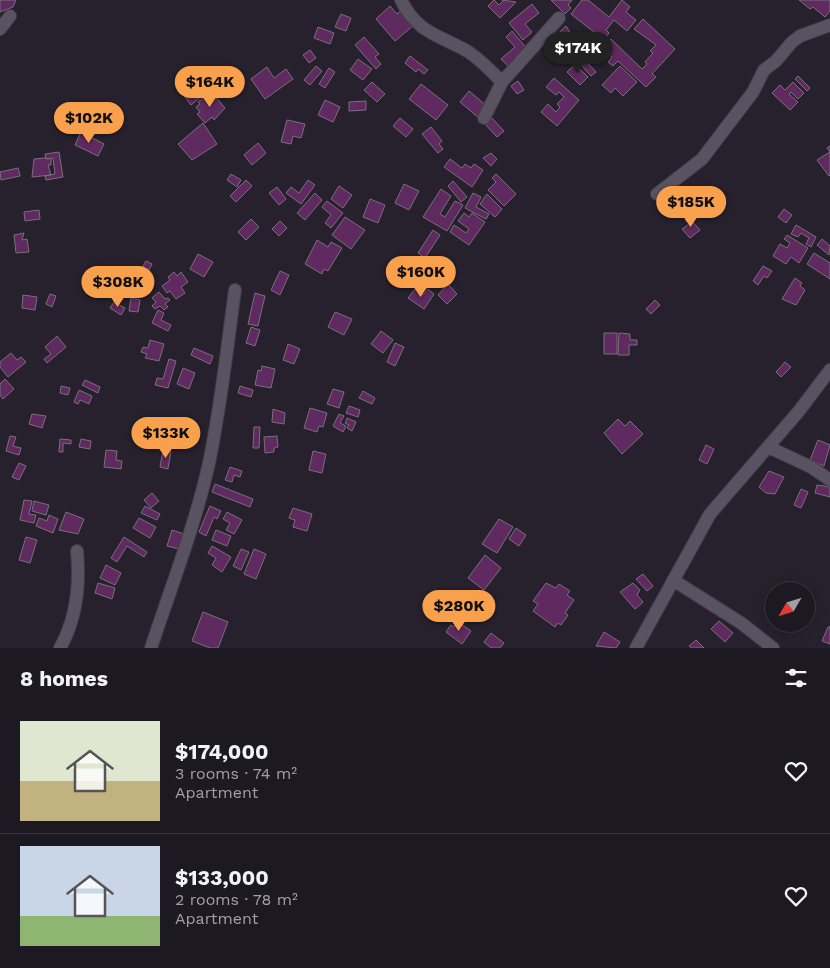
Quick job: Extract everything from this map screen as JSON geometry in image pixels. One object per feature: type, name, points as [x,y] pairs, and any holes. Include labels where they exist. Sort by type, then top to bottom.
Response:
[{"type":"street","points":[[401,0],[414,20],[429,34],[467,51],[502,82]]},
{"type":"street","points":[[0,29],[10,16]]},
{"type":"street","points":[[484,118],[502,82],[559,18]]},
{"type":"street","points":[[657,194],[707,153],[739,106],[753,92],[764,70],[776,61],[792,42],[800,36],[830,25]]},
{"type":"street","points":[[151,648],[190,530],[209,462],[224,376],[235,290]]},
{"type":"street","points":[[636,648],[710,514],[768,447],[830,370]]},
{"type":"street","points":[[768,447],[811,467],[830,480]]},
{"type":"street","points":[[60,648],[66,638],[78,594],[77,551]]},
{"type":"street","points":[[673,580],[741,623],[773,648]]},
{"type":"building","points":[[0,0],[16,0],[13,7],[0,12]]},
{"type":"building","points":[[494,0],[499,5],[502,0],[516,2],[500,18],[488,6]]},
{"type":"building","points":[[551,0],[572,0],[568,5],[571,8],[565,14]]},
{"type":"building","points":[[582,0],[588,0],[609,17],[622,0],[630,7],[626,12],[636,20],[627,31],[614,20],[606,30],[609,33],[604,40],[571,14]]},
{"type":"building","points":[[799,0],[830,0],[830,11],[825,17],[813,7],[810,9]]},
{"type":"building","points":[[532,4],[539,13],[525,24],[532,32],[523,40],[509,23]]},
{"type":"building","points":[[390,6],[397,14],[402,9],[415,24],[395,41],[376,19]]},
{"type":"building","points":[[341,14],[351,18],[346,31],[335,27]]},
{"type":"building","points":[[643,19],[675,49],[652,74],[656,77],[646,87],[618,61],[613,66],[608,62],[612,57],[602,49],[611,39],[642,69],[653,53],[650,51],[656,45],[634,29]]},
{"type":"building","points":[[566,26],[573,37],[576,35],[583,41],[560,62],[548,48],[551,45],[548,43]]},
{"type":"building","points":[[318,27],[334,33],[330,44],[314,38]]},
{"type":"building","points":[[512,31],[528,50],[509,67],[501,59],[515,47],[506,37]]},
{"type":"building","points":[[364,37],[379,54],[375,57],[381,64],[376,69],[355,45]]},
{"type":"building","points":[[585,42],[594,50],[578,66],[568,56],[573,52],[575,54]]},
{"type":"building","points":[[310,50],[316,58],[309,63],[303,55]]},
{"type":"building","points":[[410,56],[428,70],[424,74],[418,69],[416,72],[405,63]]},
{"type":"building","points":[[358,59],[372,69],[363,80],[350,70]]},
{"type":"building","points":[[586,61],[596,72],[591,76],[581,65]]},
{"type":"building","points":[[575,64],[588,77],[580,85],[567,72]]},
{"type":"building","points":[[316,66],[322,71],[310,85],[304,80]]},
{"type":"building","points":[[620,66],[637,82],[623,96],[615,88],[611,93],[602,85]]},
{"type":"building","points":[[267,67],[274,78],[286,69],[293,79],[265,99],[251,79]]},
{"type":"building","points":[[329,68],[335,72],[325,88],[319,84]]},
{"type":"building","points":[[798,76],[810,88],[807,91],[795,79]]},
{"type":"building","points":[[197,78],[208,91],[191,105],[181,92]]},
{"type":"building","points":[[554,78],[579,100],[557,126],[541,112],[548,104],[556,112],[560,107],[557,104],[564,97],[559,92],[556,95],[546,87]]},
{"type":"building","points":[[518,81],[524,90],[517,94],[511,86]]},
{"type":"building","points":[[372,82],[385,94],[377,102],[364,90]]},
{"type":"building","points":[[793,82],[804,93],[798,99],[791,92],[789,94],[798,102],[790,110],[772,93],[780,85],[785,90]]},
{"type":"building","points":[[421,84],[448,105],[436,120],[409,99]]},
{"type":"building","points":[[469,91],[489,108],[480,119],[460,102]]},
{"type":"building","points":[[210,93],[225,108],[214,120],[212,117],[205,123],[197,114],[200,112],[196,107],[200,104],[198,102]]},
{"type":"building","points":[[325,100],[340,107],[333,122],[318,115]]},
{"type":"building","points":[[366,101],[366,110],[349,111],[349,102]]},
{"type":"building","points":[[491,117],[504,131],[497,137],[484,123]]},
{"type":"building","points":[[400,118],[413,129],[406,137],[393,126]]},
{"type":"building","points":[[287,120],[305,124],[301,138],[293,136],[291,144],[281,142]]},
{"type":"building","points":[[203,123],[217,144],[192,160],[178,144]]},
{"type":"building","points":[[431,127],[442,141],[439,144],[443,149],[438,153],[422,134]]},
{"type":"building","points":[[81,132],[104,144],[98,156],[75,145]]},
{"type":"building","points":[[258,143],[266,153],[252,165],[244,155]]},
{"type":"building","points":[[59,152],[63,177],[46,180],[45,176],[55,174],[53,158],[46,159],[45,154]]},
{"type":"building","points":[[830,152],[830,175],[829,176],[817,160]]},
{"type":"building","points":[[491,153],[497,159],[491,166],[483,158]]},
{"type":"building","points":[[34,159],[51,159],[51,165],[48,165],[51,175],[32,177]]},
{"type":"building","points":[[450,159],[462,168],[465,164],[471,168],[474,164],[483,170],[472,187],[444,167]]},
{"type":"building","points":[[18,168],[20,176],[1,180],[0,172]]},
{"type":"building","points":[[231,174],[241,180],[237,187],[227,180]]},
{"type":"building","points":[[496,174],[516,194],[504,206],[488,190],[496,182],[492,178]]},
{"type":"building","points":[[246,180],[252,186],[236,202],[230,196]]},
{"type":"building","points":[[308,180],[315,185],[301,204],[286,193],[291,187],[299,193]]},
{"type":"building","points":[[453,181],[467,197],[461,202],[448,186]]},
{"type":"building","points":[[404,184],[419,191],[409,210],[395,203]]},
{"type":"building","points":[[339,186],[352,195],[343,208],[331,199]]},
{"type":"building","points":[[277,187],[286,199],[279,205],[269,193]]},
{"type":"building","points":[[441,189],[451,196],[440,214],[445,217],[455,201],[463,205],[447,231],[423,217]]},
{"type":"building","points":[[706,189],[720,198],[711,211],[697,202]]},
{"type":"building","points":[[315,193],[322,200],[305,220],[297,213]]},
{"type":"building","points":[[473,193],[481,197],[476,207],[489,214],[486,219],[465,208]]},
{"type":"building","points":[[487,194],[502,209],[495,217],[480,204]]},
{"type":"building","points":[[370,199],[385,205],[378,223],[363,217]]},
{"type":"building","points":[[327,201],[343,213],[331,228],[325,223],[331,215],[322,207]]},
{"type":"building","points":[[784,209],[792,215],[786,223],[778,217]]},
{"type":"building","points":[[39,210],[40,219],[25,221],[24,212]]},
{"type":"building","points":[[464,213],[469,217],[472,213],[485,222],[469,245],[450,232],[454,225],[466,233],[469,229],[458,221]]},
{"type":"building","points":[[345,217],[365,230],[351,249],[332,235]]},
{"type":"building","points":[[688,217],[700,230],[690,238],[682,229],[689,224],[685,220]]},
{"type":"building","points":[[251,219],[259,227],[246,240],[238,232]]},
{"type":"building","points":[[280,221],[287,228],[279,236],[272,229]]},
{"type":"building","points":[[796,225],[816,237],[811,247],[806,244],[809,238],[801,233],[798,237],[791,234]]},
{"type":"building","points":[[433,230],[440,235],[425,258],[418,253]]},
{"type":"building","points":[[24,233],[22,240],[27,239],[29,252],[16,253],[14,235]]},
{"type":"building","points":[[787,235],[808,248],[799,263],[791,257],[786,264],[773,256],[780,244],[787,248],[790,243],[784,239]]},
{"type":"building","points":[[822,239],[830,246],[829,255],[817,245]]},
{"type":"building","points":[[317,240],[328,247],[331,242],[342,248],[328,271],[324,269],[322,274],[305,264]]},
{"type":"building","points":[[814,253],[830,263],[830,279],[807,264]]},
{"type":"building","points":[[198,254],[213,262],[204,277],[190,269]]},
{"type":"building","points":[[146,261],[152,264],[145,278],[138,275]]},
{"type":"building","points":[[763,266],[772,271],[767,278],[764,276],[758,285],[753,281]]},
{"type":"building","points":[[280,271],[289,275],[280,295],[271,290]]},
{"type":"building","points":[[174,272],[177,276],[181,272],[188,282],[181,287],[185,293],[176,299],[170,291],[167,293],[162,286],[170,280],[168,277]]},
{"type":"building","points":[[795,278],[802,283],[800,286],[805,290],[796,305],[782,299]]},
{"type":"building","points":[[448,284],[457,294],[447,304],[438,295]]},
{"type":"building","points":[[415,289],[423,295],[428,289],[434,294],[424,309],[408,298]]},
{"type":"building","points":[[159,292],[165,299],[168,298],[170,300],[165,304],[168,307],[164,310],[160,306],[155,309],[152,306],[156,302],[152,298]]},
{"type":"building","points":[[255,293],[265,296],[258,326],[248,324]]},
{"type":"building","points":[[50,294],[56,296],[52,307],[46,304]]},
{"type":"building","points":[[23,295],[37,297],[35,310],[22,308]]},
{"type":"building","points":[[131,298],[140,300],[138,312],[129,311]]},
{"type":"building","points":[[655,300],[660,305],[651,314],[646,309]]},
{"type":"building","points":[[114,302],[125,308],[121,315],[110,308]]},
{"type":"building","points":[[158,310],[164,313],[161,320],[171,325],[168,331],[152,323]]},
{"type":"building","points":[[335,312],[352,319],[344,335],[328,327]]},
{"type":"building","points":[[251,327],[260,330],[255,346],[246,343]]},
{"type":"building","points":[[381,331],[393,340],[383,353],[371,344]]},
{"type":"building","points":[[604,333],[617,333],[617,354],[604,354]]},
{"type":"building","points":[[619,333],[630,334],[630,340],[637,340],[637,345],[629,345],[629,355],[618,355]]},
{"type":"building","points":[[57,336],[66,347],[47,363],[44,359],[51,354],[45,347]]},
{"type":"building","points":[[150,340],[164,344],[159,361],[145,358],[147,354],[141,352],[143,347],[148,348]]},
{"type":"building","points":[[395,343],[404,347],[395,366],[387,362]]},
{"type":"building","points":[[288,344],[300,349],[294,364],[283,360]]},
{"type":"building","points":[[194,348],[213,356],[210,364],[191,355]]},
{"type":"building","points":[[11,353],[17,360],[21,357],[26,362],[8,377],[0,367],[0,362]]},
{"type":"building","points":[[169,359],[176,361],[168,388],[155,385],[157,378],[163,379]]},
{"type":"building","points":[[785,362],[791,367],[781,377],[776,372]]},
{"type":"building","points":[[262,366],[275,369],[271,388],[255,385],[258,370],[261,371]]},
{"type":"building","points":[[183,368],[195,373],[189,389],[177,384]]},
{"type":"building","points":[[5,379],[14,389],[3,399],[0,395],[0,384]]},
{"type":"building","points":[[85,380],[100,387],[98,393],[82,385]]},
{"type":"building","points":[[61,386],[70,388],[68,395],[60,393]]},
{"type":"building","points":[[240,386],[253,390],[251,397],[238,393]]},
{"type":"building","points":[[333,389],[344,392],[339,408],[327,404]]},
{"type":"building","points":[[79,390],[92,396],[89,404],[80,400],[78,404],[74,402]]},
{"type":"building","points":[[363,391],[375,398],[372,404],[359,398]]},
{"type":"building","points":[[349,406],[360,410],[358,417],[346,413]]},
{"type":"building","points":[[310,408],[327,413],[323,427],[319,426],[317,432],[304,428]]},
{"type":"building","points":[[273,409],[285,413],[284,424],[272,422]]},
{"type":"building","points":[[32,414],[46,416],[42,428],[29,424]]},
{"type":"building","points":[[339,414],[344,416],[340,423],[346,426],[343,432],[333,426]]},
{"type":"building","points":[[347,418],[356,422],[352,431],[347,428],[349,425],[345,423]]},
{"type":"building","points":[[618,419],[625,426],[630,421],[643,434],[622,454],[604,433]]},
{"type":"building","points":[[254,427],[260,427],[259,448],[253,448]]},
{"type":"building","points":[[10,436],[16,437],[13,446],[21,448],[19,455],[6,451]]},
{"type":"building","points":[[277,436],[278,447],[274,448],[274,452],[265,453],[264,437]]},
{"type":"building","points":[[60,439],[71,440],[71,444],[63,443],[63,452],[59,452]]},
{"type":"building","points":[[81,439],[91,441],[90,449],[79,447]]},
{"type":"building","points":[[818,440],[830,445],[824,466],[810,460]]},
{"type":"building","points":[[706,445],[714,449],[707,464],[699,460]]},
{"type":"building","points":[[106,450],[117,451],[116,460],[122,461],[121,469],[104,467]]},
{"type":"building","points":[[163,450],[171,451],[168,469],[160,467]]},
{"type":"building","points":[[313,451],[326,454],[322,473],[309,470]]},
{"type":"building","points":[[19,463],[26,466],[19,480],[12,477]]},
{"type":"building","points":[[230,467],[242,471],[240,477],[234,475],[232,482],[225,480]]},
{"type":"building","points":[[769,471],[784,477],[775,494],[766,493],[759,487]]},
{"type":"building","points":[[215,484],[253,499],[250,507],[212,492]]},
{"type":"building","points":[[817,485],[830,487],[830,497],[815,493]]},
{"type":"building","points":[[801,489],[808,492],[801,508],[794,505]]},
{"type":"building","points":[[152,493],[159,501],[151,508],[144,500]]},
{"type":"building","points":[[24,500],[32,501],[29,514],[36,515],[34,523],[20,520]]},
{"type":"building","points":[[34,501],[49,505],[46,515],[32,511]]},
{"type":"building","points":[[145,506],[160,514],[157,520],[141,513]]},
{"type":"building","points":[[210,506],[221,511],[217,519],[214,517],[206,536],[199,532]]},
{"type":"building","points":[[293,508],[312,514],[307,531],[293,527],[295,520],[289,518]]},
{"type":"building","points":[[66,512],[84,519],[78,534],[59,530]]},
{"type":"building","points":[[227,512],[242,520],[234,534],[226,530],[230,523],[223,519]]},
{"type":"building","points":[[49,515],[58,519],[53,533],[36,526],[39,518],[47,521]]},
{"type":"building","points":[[139,518],[156,527],[150,538],[133,528]]},
{"type":"building","points":[[499,519],[513,527],[497,553],[482,544]]},
{"type":"building","points":[[516,528],[526,535],[519,546],[509,539]]},
{"type":"building","points":[[172,530],[184,534],[179,549],[167,546]]},
{"type":"building","points":[[216,530],[231,536],[227,546],[212,540]]},
{"type":"building","points":[[26,537],[37,540],[30,563],[19,560]]},
{"type":"building","points":[[124,537],[147,552],[144,557],[127,546],[117,562],[111,558]]},
{"type":"building","points":[[212,546],[231,557],[222,572],[212,565],[216,558],[208,553]]},
{"type":"building","points":[[241,549],[249,552],[241,570],[233,566]]},
{"type":"building","points":[[254,549],[266,554],[256,579],[244,574]]},
{"type":"building","points":[[485,555],[501,568],[484,590],[468,578]]},
{"type":"building","points":[[106,565],[121,573],[115,585],[100,578]]},
{"type":"building","points":[[643,574],[653,586],[647,591],[636,579]]},
{"type":"building","points":[[98,583],[115,588],[112,599],[95,593]]},
{"type":"building","points":[[546,583],[556,588],[559,584],[570,591],[567,595],[574,600],[565,613],[568,615],[561,625],[558,623],[555,627],[533,611],[538,604],[533,601]]},
{"type":"building","points":[[633,583],[640,590],[637,595],[643,602],[635,609],[620,592]]},
{"type":"building","points":[[203,612],[228,622],[218,648],[210,648],[192,641]]},
{"type":"building","points":[[719,621],[733,633],[725,642],[711,629]]},
{"type":"building","points":[[458,622],[471,631],[462,644],[446,632],[451,625],[454,627]]},
{"type":"building","points":[[828,627],[830,627],[830,644],[822,641]]},
{"type":"building","points":[[604,632],[620,642],[616,648],[596,646]]},
{"type":"building","points":[[491,633],[504,643],[500,648],[491,648],[484,642]]},
{"type":"building","points":[[696,640],[704,648],[691,648],[689,646]]}]
